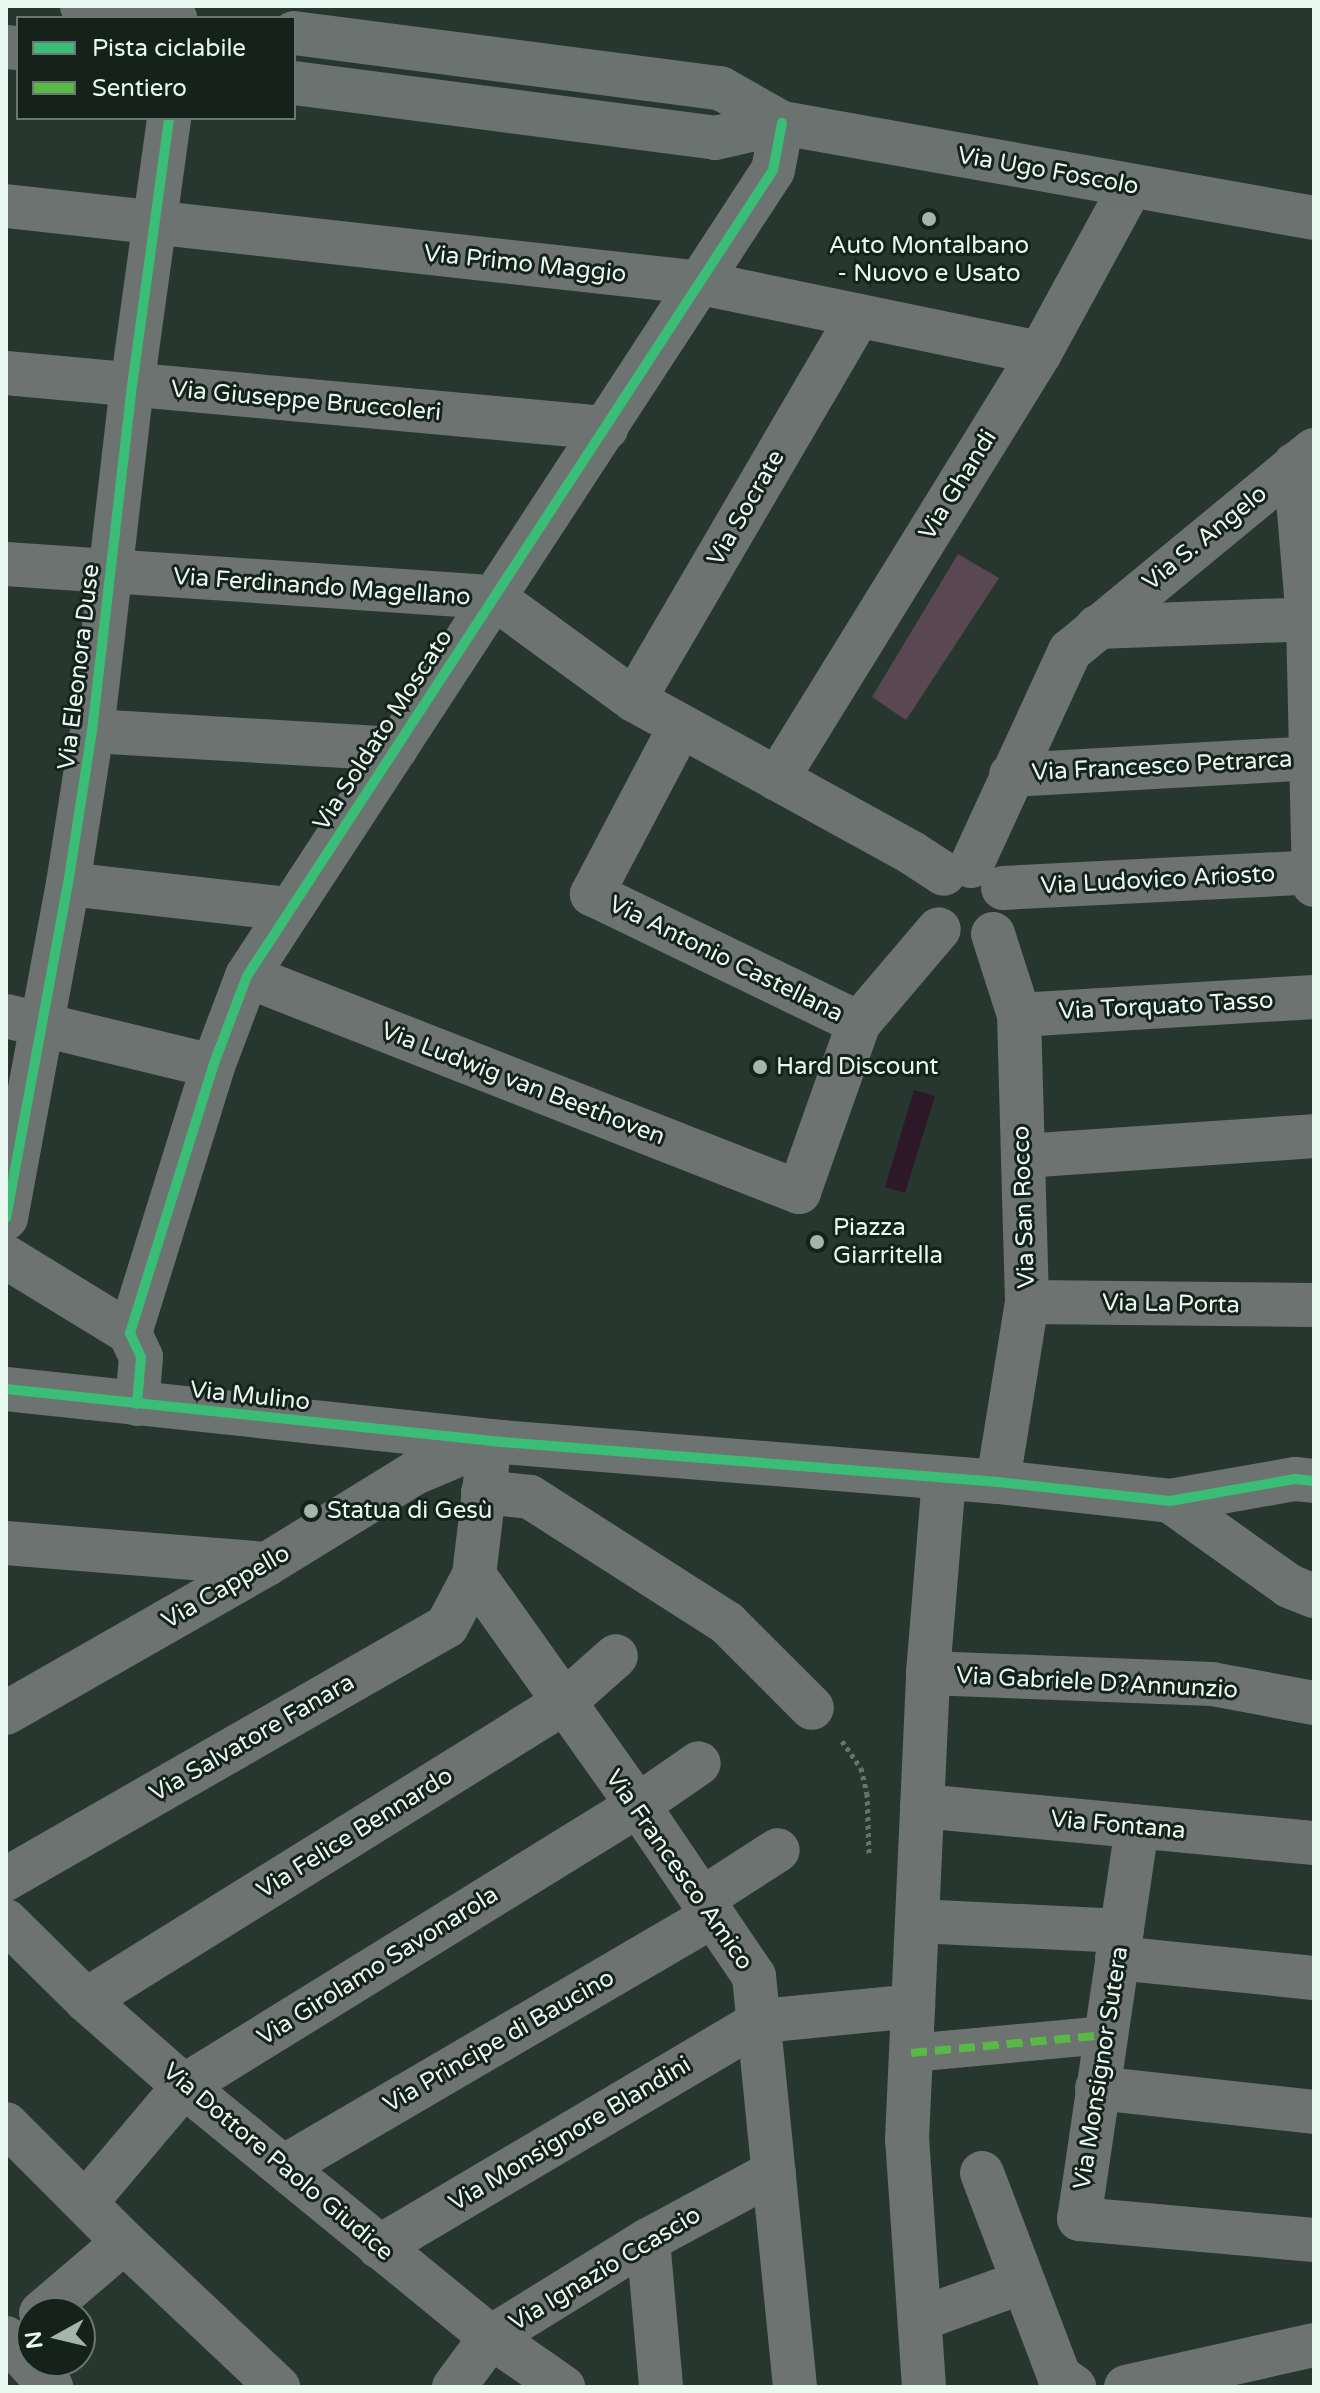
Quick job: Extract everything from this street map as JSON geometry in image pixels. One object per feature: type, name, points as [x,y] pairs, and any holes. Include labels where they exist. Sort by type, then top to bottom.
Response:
[{"type":"main road","points":[[82,6],[160,16]]},
{"type":"main road","name":"Via Ugo Foscolo","points":[[296,33],[720,88],[782,123],[1314,218]]},
{"type":"main road","name":"Via Ugo Foscolo","points":[[296,83],[715,138],[782,123]]},
{"type":"street","name":"Via Eleonora Duse","points":[[6,1218],[25,1020],[68,884],[92,731],[132,386],[169,120]]},
{"type":"street","name":"Via Soldato Moscato","points":[[130,1333],[213,1066],[247,976],[773,170],[782,123]]},
{"type":"street","name":"Via Ghandi","points":[[777,779],[1040,353],[1131,186]]},
{"type":"street","name":"Via Primo Maggio","points":[[6,206],[701,283],[1040,353]]},
{"type":"street","name":"Via Socrate","points":[[634,700],[858,316]]},
{"type":"street","name":"Via Giuseppe Bruccoleri","points":[[6,373],[606,428]]},
{"type":"street","points":[[1304,457],[1311,619],[1314,885]]},
{"type":"street","name":"Via S. Angelo","points":[[972,876],[1011,775],[1063,660],[1097,627],[1304,457]]},
{"type":"street","name":"Via Ferdinando Magellano","points":[[6,564],[493,597],[634,700],[680,727],[912,853],[972,876]]},
{"type":"street","points":[[1097,627],[1311,619]]},
{"type":"street","name":"Via Antonio Castellana","points":[[680,727],[592,894],[859,1023]]},
{"type":"street","points":[[92,731],[395,749]]},
{"type":"street","name":"Via Francesco Petrarca","points":[[1011,775],[1312,758]]},
{"type":"street","name":"Via Ludovico Ariosto","points":[[972,876],[1314,872]]},
{"type":"street","points":[[972,876],[1007,905],[1003,921],[993,934],[974,942],[955,941],[939,929],[931,911],[932,891],[972,876]]},
{"type":"street","points":[[68,884],[289,909]]},
{"type":"street","points":[[859,1023],[939,929]]},
{"type":"street","name":"Via San Rocco","points":[[993,934],[1019,1015],[1027,1302],[998,1482]]},
{"type":"street","name":"Via Ludwig van Beethoven","points":[[247,976],[799,1192],[859,1023]]},
{"type":"street","name":"Via Torquato Tasso","points":[[1019,1015],[1314,997]]},
{"type":"street","points":[[25,1020],[213,1066]]},
{"type":"street","points":[[1023,1156],[1314,1136]]},
{"type":"street","points":[[6,1257],[130,1333],[141,1357],[137,1404]]},
{"type":"street","name":"Via La Porta","points":[[1027,1302],[1314,1305]]},
{"type":"street","name":"Via Mulino","points":[[6,1389],[490,1441],[998,1482],[1170,1501]]},
{"type":"street","points":[[474,1575],[490,1441]]},
{"type":"street","name":"Via Cappello","points":[[6,1713],[267,1564],[415,1473],[490,1441]]},
{"type":"street","points":[[924,2387],[907,2140],[928,1673],[944,1479]]},
{"type":"street","points":[[1170,1501],[1295,1479],[1314,1481]]},
{"type":"street","points":[[483,1492],[530,1497],[727,1623],[812,1708]]},
{"type":"street","points":[[1170,1501],[1289,1586],[1314,1596]]},
{"type":"street","points":[[6,1543],[267,1564]]},
{"type":"street","name":"Via Francesco Amico","points":[[474,1575],[754,1976],[761,2021],[795,2387]]},
{"type":"street","name":"Via Salvatore Fanara","points":[[6,1879],[447,1626],[474,1575]]},
{"type":"street","name":"Via Felice Bennardo","points":[[86,2000],[562,1704],[616,1656]]},
{"type":"street","name":"Via Gabriele D?Annunzio","points":[[928,1673],[1212,1684],[1314,1703]]},
{"type":"street","name":"Via Girolamo Savonarola","points":[[86,2202],[184,2086],[637,1806],[699,1763]]},
{"type":"street","name":"Via Fontana","points":[[922,1806],[1314,1843]]},
{"type":"street","name":"Via Monsignor Sutera","points":[[1137,1827],[1079,2219],[1314,2240]]},
{"type":"street","name":"Via Principe di Baucino","points":[[285,2166],[707,1907],[778,1850]]},
{"type":"street","name":"Via Dottore Paolo Giudice","points":[[6,1921],[86,2000],[184,2086],[491,2337],[563,2387]]},
{"type":"street","points":[[917,1921],[1119,1945],[1314,1978]]},
{"type":"street","points":[[761,2021],[913,2006]]},
{"type":"street","name":"Via Monsignore Blandini","points":[[379,2247],[761,2021]]},
{"type":"street","points":[[911,2053],[1106,2035]]},
{"type":"street","points":[[1097,2088],[1314,2112]]},
{"type":"street","points":[[6,2124],[124,2242],[278,2387]]},
{"type":"street","name":"Via Ignazio Ccascio","points":[[454,2387],[491,2337],[648,2240],[774,2172]]},
{"type":"street","points":[[982,2173],[1059,2376],[1074,2387]]},
{"type":"street","points":[[648,2240],[661,2387]]},
{"type":"street","points":[[59,2297],[124,2242]]},
{"type":"street","points":[[920,2319],[1023,2282]]},
{"type":"street","points":[[1126,2387],[1314,2345]]},
{"type":"path","points":[[812,1708],[861,1768],[867,1793],[869,1856]]},
{"type":"shaded area","points":[[958,554],[999,578],[906,720],[872,697]]},
{"type":"shaded area","points":[[914,1090],[935,1096],[905,1193],[885,1187]]},
{"type":"marked path","points":[[911,2053],[1106,2035]]},
{"type":"cycle path","points":[[6,1218],[68,884],[92,731],[132,386],[169,120]]},
{"type":"cycle path","points":[[137,1404],[141,1357],[130,1333],[213,1066],[247,976],[773,170],[782,123]]},
{"type":"cycle path","points":[[6,1389],[490,1441],[998,1482],[1170,1501],[1295,1479],[1314,1481]]},
{"type":"place","name":"Auto Montalbano - Nuovo e Usato","points":[[929,219]]},
{"type":"place","name":"Hard Discount","points":[[760,1067]]},
{"type":"place","name":"Piazza Giarritella","points":[[817,1242]]},
{"type":"place","name":"Statua di Gesù","points":[[311,1511]]}]
